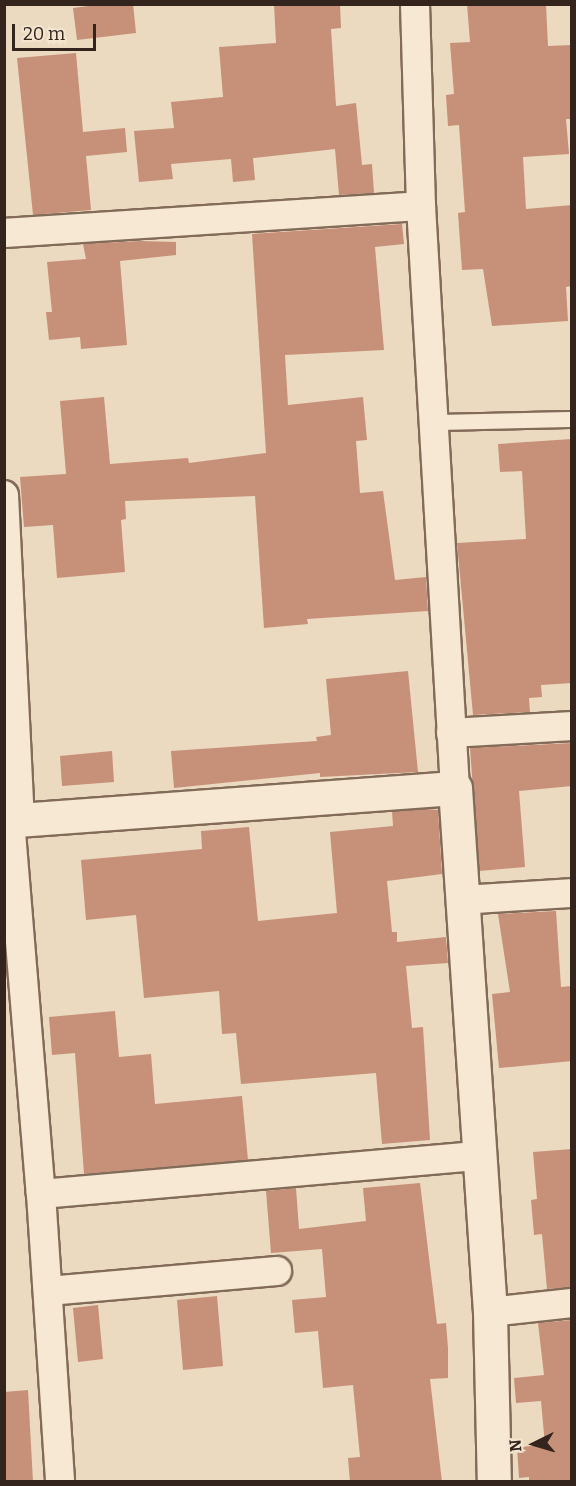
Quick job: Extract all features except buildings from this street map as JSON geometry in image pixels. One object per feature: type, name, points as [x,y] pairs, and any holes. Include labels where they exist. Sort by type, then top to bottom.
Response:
[{"type":"street","points":[[415,4],[421,206],[461,900],[489,1312],[494,1482]]},
{"type":"street","points":[[4,233],[421,206]]},
{"type":"street","points":[[4,495],[12,820],[41,1194],[60,1482]]},
{"type":"street","points":[[451,733],[572,726]]},
{"type":"street","points":[[12,820],[455,788]]},
{"type":"street","points":[[461,900],[572,893]]},
{"type":"street","points":[[41,1194],[479,1156]]},
{"type":"street","points":[[48,1291],[278,1271]]},
{"type":"street","points":[[489,1312],[572,1304]]},
{"type":"lane","points":[[435,422],[572,419]]}]
